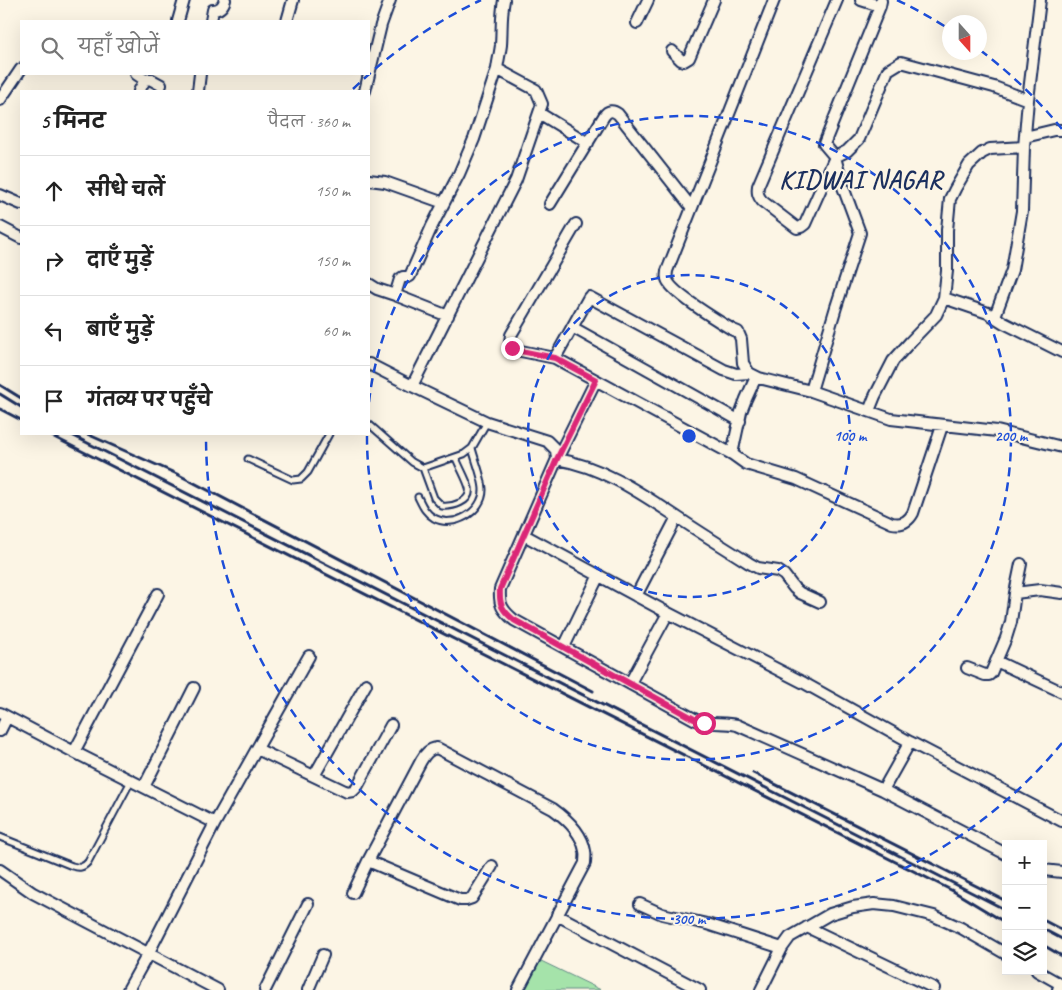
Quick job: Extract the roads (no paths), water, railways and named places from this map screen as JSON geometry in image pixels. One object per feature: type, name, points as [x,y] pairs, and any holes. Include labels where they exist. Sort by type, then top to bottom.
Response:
[{"type":"street","points":[[210,20],[213,10],[219,9],[225,0]]},
{"type":"street","points":[[287,20],[293,0]]},
{"type":"street","points":[[370,70],[381,25],[390,0]]},
{"type":"street","points":[[395,295],[401,278],[410,276],[432,226],[459,174],[474,138],[497,70],[501,48],[501,14],[504,0]]},
{"type":"street","points":[[637,23],[648,0]]},
{"type":"street","points":[[672,51],[681,60],[684,61],[689,58],[714,0]]},
{"type":"street","points":[[753,375],[743,363],[741,339],[738,332],[681,295],[670,285],[667,279],[668,270],[774,0]]},
{"type":"street","points":[[837,0],[758,186],[759,198],[797,228],[805,224],[835,157],[846,151],[859,139],[888,70],[900,62],[994,87],[1028,100]]},
{"type":"street","points":[[811,391],[860,233],[843,187],[835,157],[824,144],[881,3],[861,0]]},
{"type":"street","points":[[995,316],[1012,270],[1021,218],[1028,100],[1040,0]]},
{"type":"street","points":[[178,20],[182,1]]},
{"type":"street","points":[[0,100],[20,70]]},
{"type":"street","points":[[412,386],[516,180],[542,104],[536,90],[497,70]]},
{"type":"street","points":[[138,75],[145,80],[150,79],[161,88],[164,75]]},
{"type":"street","points":[[198,90],[200,75]]},
{"type":"street","points":[[365,90],[369,75]]},
{"type":"street","points":[[139,90],[145,80]]},
{"type":"street","points":[[550,204],[607,112],[611,111],[615,112],[692,208]]},
{"type":"street","points":[[539,114],[588,143]]},
{"type":"street","points":[[869,411],[893,361],[936,315],[944,298],[950,199],[969,165],[982,153],[990,149],[1025,142],[1054,130],[1062,130]]},
{"type":"street","points":[[370,180],[385,182],[444,203]]},
{"type":"street","points":[[0,195],[20,204]]},
{"type":"street","points":[[576,224],[511,335],[510,343],[512,348],[555,358],[732,454],[746,464],[796,479],[892,523],[898,524],[910,519],[942,426]]},
{"type":"street","points":[[0,227],[20,237]]},
{"type":"street","points":[[370,285],[448,316]]},
{"type":"street","points":[[555,358],[589,297],[724,370],[736,374],[753,375],[811,391],[890,419],[997,431],[1062,447]]},
{"type":"street","points":[[944,298],[995,316],[1004,323],[1062,352]]},
{"type":"street","points":[[572,327],[740,421]]},
{"type":"street","points":[[370,365],[487,422],[547,441],[556,450],[557,459]]},
{"type":"street","points":[[732,454],[753,375]]},
{"type":"street","points":[[596,380],[557,459],[500,589],[499,599],[506,613],[514,620],[696,720],[704,723],[737,726],[883,790],[1002,852]]},
{"type":"street","points":[[557,459],[574,462],[622,482],[749,563],[758,568],[778,571],[800,593],[820,602]]},
{"type":"street","points":[[636,596],[677,517]]},
{"type":"street","points":[[524,535],[636,596],[804,683],[910,742],[1062,821]]},
{"type":"street","points":[[967,668],[986,675],[991,674],[1011,622],[1021,564]]},
{"type":"street","points":[[564,647],[599,575]]},
{"type":"street","points":[[1015,593],[1040,590],[1062,593]]},
{"type":"street","points":[[74,752],[158,594]]},
{"type":"street","points":[[630,683],[668,612]]},
{"type":"street","points":[[128,990],[216,822],[309,656]]},
{"type":"street","points":[[996,661],[1062,692]]},
{"type":"street","points":[[314,776],[366,684]]},
{"type":"street","points":[[144,787],[194,688]]},
{"type":"street","points":[[0,731],[4,715],[131,781],[216,822]]},
{"type":"street","points":[[257,749],[347,792],[353,791],[357,787],[391,724]]},
{"type":"street","points":[[883,790],[910,742]]},
{"type":"street","points":[[353,892],[421,761],[432,749],[437,748],[553,809],[573,827],[586,853],[585,863],[518,990]]},
{"type":"street","points":[[368,861],[460,900],[472,898],[492,866]]},
{"type":"street","points":[[0,870],[33,893],[218,990]]},
{"type":"street","points":[[1047,870],[1062,872]]},
{"type":"street","points":[[265,990],[308,904]]},
{"type":"street","points":[[640,904],[662,914],[707,924],[782,948]]},
{"type":"street","points":[[761,990],[782,948],[790,937],[830,914],[853,907],[874,904],[894,906],[934,916],[961,928],[1002,952]]},
{"type":"street","points":[[557,915],[700,990]]},
{"type":"street","points":[[808,927],[934,988]]},
{"type":"street","points":[[308,990],[323,955]]},
{"type":"street","points":[[1043,975],[1062,988]]},
{"type":"lane","points":[[423,468],[464,454],[472,448],[487,422]]},
{"type":"lane","points":[[370,425],[412,462],[423,468],[434,498],[442,506],[452,506],[464,500],[468,495],[469,489],[456,458]]},
{"type":"lane","points":[[248,459],[293,480],[301,478],[308,472],[328,435]]},
{"type":"lane","points":[[418,497],[425,511],[437,520],[447,522],[467,516],[473,512],[483,492],[472,448]]},
{"type":"lane","points":[[0,837],[72,866],[80,868],[85,866],[131,781]]},
{"type":"railway","points":[[0,385],[20,397]]},
{"type":"railway","points":[[0,394],[20,406]]},
{"type":"railway","points":[[0,409],[20,419]]},
{"type":"railway","points":[[50,435],[953,891],[1002,921]]},
{"type":"railway","points":[[72,435],[1002,908]]},
{"type":"railway","points":[[89,435],[177,474],[593,691]]},
{"type":"railway","points":[[753,773],[1002,899]]},
{"type":"railway","points":[[1047,922],[1062,930]]},
{"type":"railway","points":[[1045,930],[1062,939]]},
{"type":"railway","points":[[1047,947],[1062,956]]},
{"type":"district","name":"KIDWAI NAGAR","points":[[861,179]]}]
